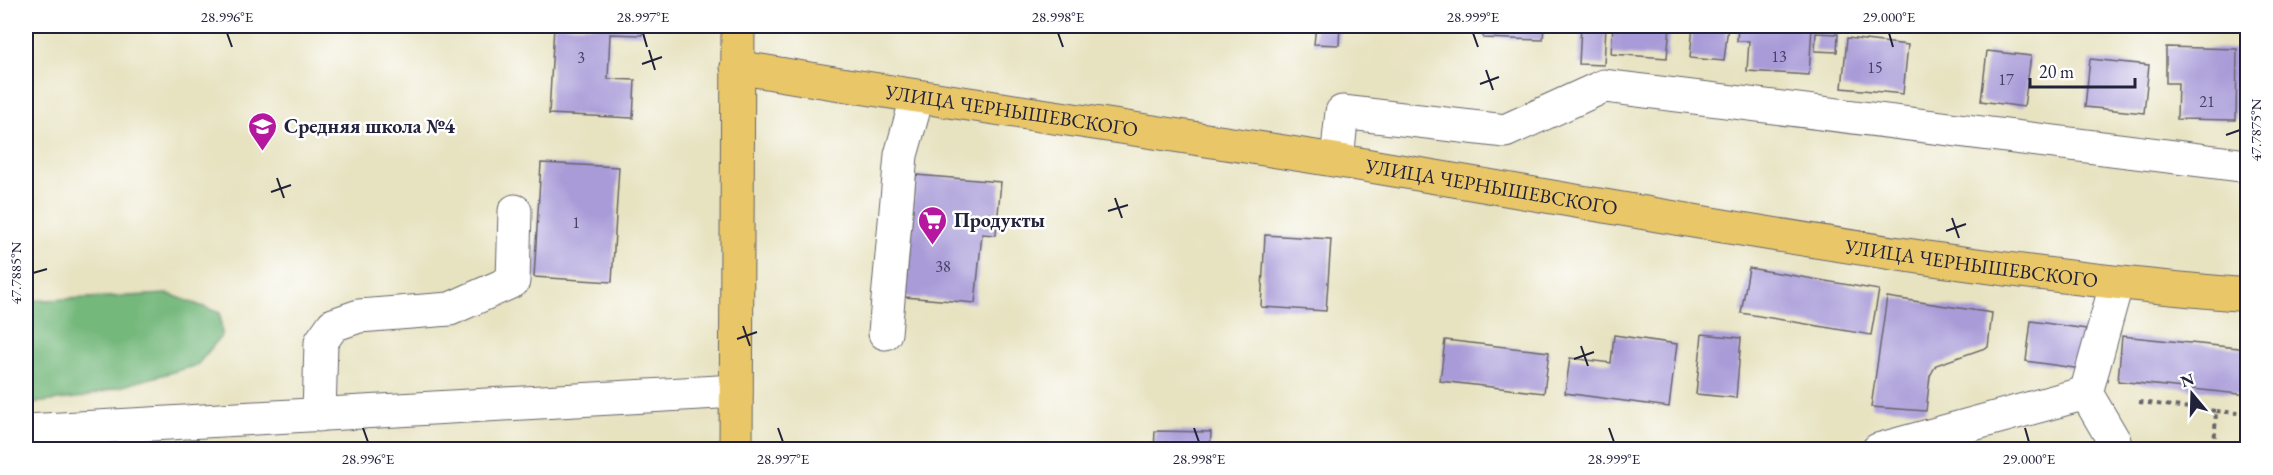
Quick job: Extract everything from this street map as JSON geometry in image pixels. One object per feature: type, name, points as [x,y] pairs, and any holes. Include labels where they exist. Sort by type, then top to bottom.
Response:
[{"type":"main road","points":[[736,450],[738,26]]},
{"type":"main road","name":"УЛИЦА ЧЕРНЫШЕВСКОГО","points":[[737,67],[917,98],[1337,160],[1869,250],[2116,285],[2247,295]]},
{"type":"street","points":[[1337,160],[1342,112],[1505,131],[1604,86],[2247,166]]},
{"type":"street","points":[[885,333],[901,155],[917,98]]},
{"type":"street","points":[[319,415],[321,342],[333,325],[359,316],[450,309],[513,281],[515,211]]},
{"type":"street","points":[[2116,285],[2086,393],[2114,441],[2116,450]]},
{"type":"street","points":[[26,431],[736,391]]},
{"type":"street","points":[[1878,450],[2086,393]]},
{"type":"path","points":[[2139,402],[2247,414]]},
{"type":"path","points":[[2214,450],[2216,411]]},
{"type":"green space","points":[[169,294],[220,313],[222,335],[197,365],[84,397],[26,404],[26,301]]},
{"type":"building","points":[[554,26],[643,26],[642,35],[610,34],[608,79],[635,80],[633,118],[549,114]]},
{"type":"building","points":[[1316,26],[1340,26],[1339,45],[1314,44]]},
{"type":"building","points":[[1401,26],[1426,26],[1425,29]]},
{"type":"building","points":[[1484,26],[1544,26],[1543,40],[1483,38]]},
{"type":"building","points":[[1581,26],[1606,26],[1604,65],[1579,64]]},
{"type":"building","points":[[1613,26],[1670,26],[1667,58],[1611,54]]},
{"type":"building","points":[[1693,26],[1728,26],[1724,61],[1690,58]]},
{"type":"building","points":[[1738,26],[1812,26],[1809,75],[1747,71],[1749,41],[1737,41]]},
{"type":"building","points":[[1816,33],[1838,34],[1837,52],[1815,51]]},
{"type":"building","points":[[1847,38],[1908,45],[1903,94],[1842,88]]},
{"type":"building","points":[[2166,47],[2237,49],[2236,120],[2177,119],[2178,83],[2166,83]]},
{"type":"building","points":[[1987,51],[2031,56],[2024,107],[1981,101]]},
{"type":"building","points":[[2090,59],[2149,65],[2144,113],[2085,107]]},
{"type":"building","points":[[541,163],[619,167],[612,282],[534,277]]},
{"type":"building","points":[[916,175],[1001,182],[996,235],[982,234],[975,303],[905,297]]},
{"type":"building","points":[[1265,235],[1331,239],[1326,311],[1261,307]]},
{"type":"building","points":[[1749,268],[1879,290],[1871,335],[1741,313]]},
{"type":"building","points":[[1887,297],[1992,313],[1988,347],[1936,365],[1930,376],[1926,411],[1871,407]]},
{"type":"building","points":[[2031,321],[2086,329],[2081,369],[2026,361]]},
{"type":"building","points":[[1702,334],[1741,338],[1736,398],[1696,394]]},
{"type":"building","points":[[1614,335],[1677,344],[1669,407],[1565,393],[1570,358],[1611,363]]},
{"type":"building","points":[[2122,336],[2248,349],[2248,395],[2118,381]]},
{"type":"building","points":[[1445,340],[1549,352],[1544,393],[1440,381]]},
{"type":"building","points":[[1155,431],[1211,432],[1210,450],[1154,450]]},
{"type":"place","name":"Средняя школа №4","points":[[263,152]]},
{"type":"place","name":"Продукты","points":[[933,246]]}]
